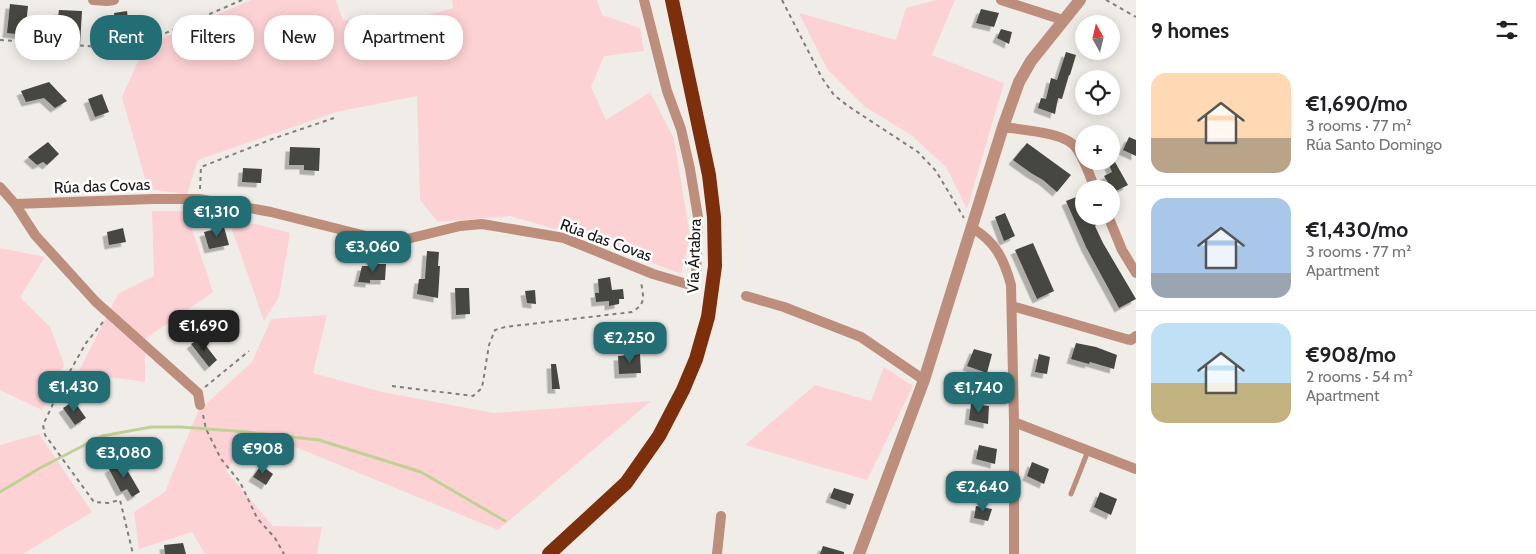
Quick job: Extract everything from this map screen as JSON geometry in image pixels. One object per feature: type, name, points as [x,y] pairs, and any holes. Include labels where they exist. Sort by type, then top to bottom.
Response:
[{"type":"highway","name":"Vía Ártabra","points":[[549,554],[626,483],[659,436],[696,360],[708,318],[714,266],[714,217],[709,175],[672,0]]},
{"type":"street","points":[[93,0],[114,0]]},
{"type":"street","name":"Rúa das Covas","points":[[15,204],[153,198],[199,199],[271,212],[378,239],[403,240],[460,226],[482,224],[564,238],[640,269],[686,284],[696,278],[698,216],[681,128],[667,91],[644,0]]},
{"type":"street","points":[[1001,0],[1063,20]]},
{"type":"street","points":[[859,554],[924,380],[1003,126],[1019,82],[1031,61],[1080,0]]},
{"type":"street","points":[[1003,126],[1057,136],[1071,142],[1078,149],[1091,180]]},
{"type":"street","points":[[0,187],[15,204],[35,235],[96,302],[198,393],[200,405]]},
{"type":"street","points":[[1112,225],[1122,250],[1136,274]]},
{"type":"street","points":[[972,228],[985,235],[999,253],[1007,269],[1011,285],[1014,554]]},
{"type":"street","points":[[746,296],[784,307],[861,337],[924,380]]},
{"type":"street","points":[[1012,306],[1134,339]]},
{"type":"street","points":[[1014,422],[1136,469]]},
{"type":"street","points":[[717,554],[721,516]]},
{"type":"lane","points":[[1071,494],[1088,450]]},
{"type":"path","points":[[0,40],[115,48],[140,44],[242,0]]},
{"type":"path","points":[[782,0],[822,78],[834,94],[848,106],[918,152],[936,171],[962,216],[972,228]]},
{"type":"path","points":[[1106,0],[1136,17]]},
{"type":"path","points":[[199,199],[201,167],[275,138],[334,118]]},
{"type":"path","points":[[392,386],[473,396],[482,388],[490,345],[495,330],[505,327],[632,312],[640,307],[643,300],[640,269]]},
{"type":"path","points":[[110,314],[86,343],[62,384],[43,425],[46,435],[94,502],[108,504],[120,500],[134,554]]},
{"type":"path","points":[[198,393],[249,351]]},
{"type":"path","points":[[200,405],[206,429],[221,459],[240,482],[257,518],[275,538],[284,554]]},
{"type":"shaded area","points":[[251,0],[336,0],[344,20],[344,60],[463,60],[463,15],[429,15],[453,8],[452,0],[597,0],[602,15],[640,28],[644,51],[604,56],[591,87],[606,120],[650,92],[674,139],[690,235],[681,274],[596,241],[510,216],[438,222],[420,200],[417,96],[336,112],[198,160],[187,194],[148,189],[122,97],[139,60],[162,60],[162,39],[172,34],[172,60],[254,60],[254,15],[216,15]]},
{"type":"shaded area","points":[[937,0],[955,0],[932,55],[1004,83],[967,209],[946,167],[911,135],[864,106],[827,69],[799,13],[896,40],[906,8]]},
{"type":"shaded area","points":[[152,211],[186,211],[213,292],[145,339],[145,382],[78,373],[118,294],[154,276]]},
{"type":"shaded area","points":[[229,221],[256,224],[290,233],[279,297],[264,321]]},
{"type":"shaded area","points":[[0,248],[45,257],[20,297],[50,327],[64,364],[42,410],[0,390]]},
{"type":"shaded area","points":[[327,315],[313,373],[382,392],[494,413],[651,401],[498,530],[254,430],[226,471],[273,526],[322,527],[317,554],[205,554],[192,532],[139,549],[134,512],[165,492],[198,411],[252,362],[271,319]]},
{"type":"shaded area","points":[[884,367],[913,386],[867,480],[745,445],[815,385],[871,401]]},
{"type":"shaded area","points":[[39,434],[92,512],[23,554],[0,554],[0,445]]},
{"type":"building","points":[[10,4],[28,6],[27,15],[15,15],[15,34],[7,33]]},
{"type":"building","points":[[981,9],[999,13],[994,27],[976,23]]},
{"type":"building","points":[[59,10],[82,11],[80,44],[80,15],[58,15]]},
{"type":"building","points":[[127,11],[128,15],[114,15],[114,13]]},
{"type":"building","points":[[1001,29],[1012,32],[1009,44],[997,38]]},
{"type":"building","points":[[1066,52],[1075,55],[1062,99],[1058,98],[1055,114],[1038,108],[1041,98],[1046,99],[1051,78],[1057,80]]},
{"type":"building","points":[[49,82],[67,101],[55,108],[44,98],[26,102],[21,91]]},
{"type":"building","points":[[102,94],[109,112],[95,117],[88,99]]},
{"type":"building","points":[[1129,137],[1136,140],[1136,156],[1123,150]]},
{"type":"building","points":[[48,142],[59,154],[47,165],[43,162],[37,165],[28,157]]},
{"type":"building","points":[[1027,143],[1071,175],[1057,192],[1013,160]]},
{"type":"building","points":[[290,147],[320,148],[319,171],[304,170],[304,165],[289,165]]},
{"type":"building","points":[[243,168],[262,169],[261,183],[242,182]]},
{"type":"building","points":[[1111,170],[1120,170],[1128,185],[1120,189],[1120,180],[1106,180],[1104,176],[1112,172]]},
{"type":"building","points":[[1075,198],[1075,222],[1066,201]]},
{"type":"building","points":[[1005,213],[1015,236],[1004,241],[995,217]]},
{"type":"building","points":[[1076,225],[1096,225],[1103,243],[1136,299],[1119,308],[1086,247]]},
{"type":"building","points":[[224,227],[229,245],[209,249],[204,232]]},
{"type":"building","points":[[123,228],[126,242],[109,245],[107,232]]},
{"type":"building","points":[[1033,243],[1054,291],[1037,299],[1015,250]]},
{"type":"building","points":[[427,251],[439,252],[438,298],[417,294],[419,279],[425,279]]},
{"type":"building","points":[[376,264],[386,264],[385,280],[370,280],[370,283],[358,282],[362,266],[376,266]]},
{"type":"building","points":[[610,277],[612,290],[623,289],[624,299],[619,299],[619,304],[609,306],[609,301],[596,302],[595,293],[599,293],[598,279]]},
{"type":"building","points":[[455,288],[469,288],[470,314],[456,315]]},
{"type":"building","points":[[535,290],[536,304],[527,303],[525,291]]},
{"type":"building","points":[[200,338],[217,360],[209,367],[191,344]]},
{"type":"building","points":[[1076,343],[1096,347],[1117,355],[1114,369],[1071,359]]},
{"type":"building","points":[[974,349],[992,354],[987,373],[967,366]]},
{"type":"building","points":[[640,354],[641,373],[619,374],[618,356]]},
{"type":"building","points":[[1039,354],[1050,357],[1047,374],[1035,372]]},
{"type":"building","points":[[551,364],[556,364],[560,389],[552,389]]},
{"type":"building","points":[[74,401],[86,418],[75,425],[63,408]]},
{"type":"building","points":[[971,404],[989,406],[988,424],[969,420]]},
{"type":"building","points":[[979,445],[997,449],[995,464],[976,459]]},
{"type":"building","points":[[122,461],[140,492],[132,497],[127,489],[121,492],[109,469]]},
{"type":"building","points":[[1032,462],[1049,469],[1044,484],[1027,476]]},
{"type":"building","points":[[261,465],[273,474],[266,485],[253,477]]},
{"type":"building","points":[[834,488],[854,494],[850,505],[830,498]]},
{"type":"building","points":[[1100,492],[1117,499],[1111,515],[1094,507]]},
{"type":"building","points":[[976,506],[992,509],[988,521],[974,518]]},
{"type":"building","points":[[183,543],[186,554],[165,554],[164,545]]},
{"type":"building","points":[[823,546],[844,552],[844,554],[820,554]]},
{"type":"waterway","points":[[0,492],[40,468],[102,436],[151,427],[181,427],[319,440],[421,472],[505,521]]}]
